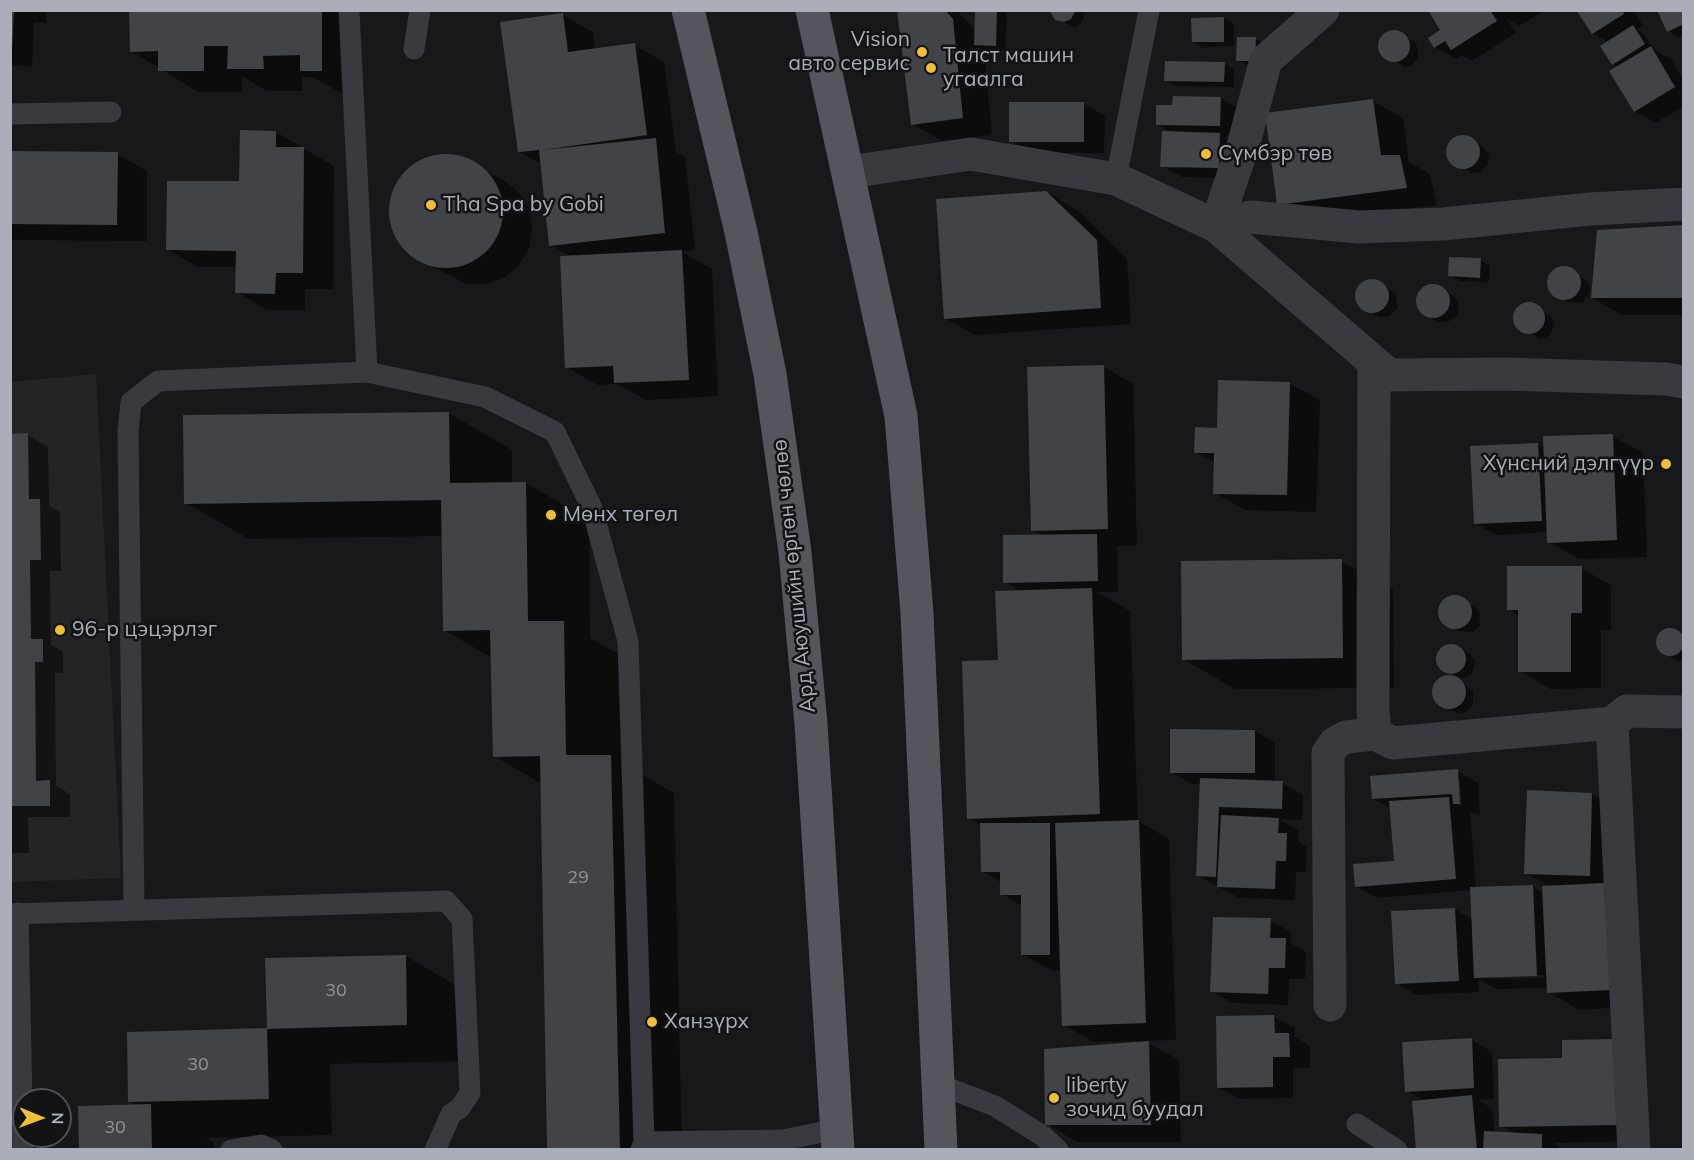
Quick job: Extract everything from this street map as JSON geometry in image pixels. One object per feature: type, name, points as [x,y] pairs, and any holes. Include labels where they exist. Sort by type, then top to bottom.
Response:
[{"type":"main road","name":"Ард Аюушийн өргөн чөлөө","points":[[688,10],[741,232],[770,374],[795,552],[811,724],[838,1139]]},
{"type":"main road","points":[[812,10],[901,416],[917,613],[940,1149]]},
{"type":"street","points":[[1216,226],[1243,146],[1266,60],[1323,10]]},
{"type":"street","points":[[849,172],[970,154],[1116,179],[1216,226],[1389,375],[1506,374],[1666,379],[1683,382]]},
{"type":"street","points":[[1216,226],[1251,217],[1359,227],[1443,224],[1590,209],[1683,204]]},
{"type":"street","points":[[1374,362],[1373,710],[1375,734]]},
{"type":"street","points":[[1330,1005],[1328,753],[1335,742],[1346,737],[1375,734],[1393,743],[1612,723],[1628,711],[1683,712]]},
{"type":"street","points":[[1612,723],[1634,1149]]},
{"type":"lane","points":[[349,10],[367,372]]},
{"type":"lane","points":[[414,49],[420,10]]},
{"type":"lane","points":[[1116,179],[1149,10]]},
{"type":"lane","points":[[10,114],[111,112]]},
{"type":"lane","points":[[134,910],[128,431],[132,402],[158,381],[367,372],[485,397],[555,432],[592,508],[628,641],[643,1146],[838,1139]]},
{"type":"lane","points":[[23,1149],[14,914],[446,901],[462,919],[470,1093],[459,1108],[451,1114],[435,1149]]},
{"type":"lane","points":[[938,1084],[995,1106],[1043,1136],[1058,1149]]},
{"type":"lane","points":[[1357,1124],[1396,1149]]},
{"type":"lane","points":[[231,1149],[261,1145],[272,1149]]},
{"type":"shaded area","name":"96-р цэцэрлэг","points":[[96,374],[121,878],[11,882],[10,382]]},
{"type":"building","points":[[10,10],[14,10],[12,50],[10,50]]},
{"type":"building","points":[[129,10],[322,10],[322,71],[300,71],[300,55],[263,56],[264,69],[227,69],[228,46],[204,46],[204,71],[158,71],[158,51],[130,52]]},
{"type":"building","name":"Талст машин угаалга","points":[[897,10],[945,10],[953,19],[963,118],[911,125]]},
{"type":"building","points":[[975,10],[997,10],[996,46],[974,45]]},
{"type":"building","points":[[1049,10],[1076,10],[1071,19],[1064,22],[1055,20]]},
{"type":"building","points":[[1428,10],[1490,10],[1497,21],[1451,50],[1445,41],[1434,48],[1428,38],[1440,30]]},
{"type":"building","points":[[1576,10],[1622,10],[1624,14],[1592,34]]},
{"type":"building","points":[[1657,10],[1684,10],[1684,24],[1667,32]]},
{"type":"building","points":[[563,13],[568,52],[635,43],[647,135],[542,150],[656,138],[665,233],[549,246],[539,150],[518,152],[500,22]]},
{"type":"building","points":[[1224,17],[1224,42],[1192,42],[1191,18]]},
{"type":"building","points":[[1633,25],[1645,44],[1612,65],[1600,46]]},
{"type":"building","points":[[1394,30],[1405,35],[1410,46],[1405,57],[1394,62],[1383,57],[1378,46],[1383,35]]},
{"type":"building","points":[[1237,37],[1256,37],[1255,61],[1236,61]]},
{"type":"building","points":[[1651,46],[1675,87],[1634,112],[1609,71]]},
{"type":"building","points":[[1165,61],[1225,62],[1224,82],[1164,81]]},
{"type":"building","points":[[1173,96],[1221,97],[1220,126],[1156,125],[1156,105],[1172,105]]},
{"type":"building","points":[[1373,99],[1381,155],[1400,155],[1407,188],[1277,205],[1265,113]]},
{"type":"building","points":[[1009,102],[1084,102],[1084,142],[1009,142]]},
{"type":"building","points":[[240,130],[276,131],[276,147],[304,147],[303,273],[276,273],[275,294],[235,293],[236,251],[166,250],[167,181],[239,181]]},
{"type":"building","points":[[1162,131],[1220,133],[1219,168],[1160,167]]},
{"type":"building","points":[[1463,135],[1475,140],[1480,152],[1475,164],[1463,169],[1451,164],[1446,152],[1451,140]]},
{"type":"building","points":[[10,151],[118,152],[117,225],[10,224]]},
{"type":"building","points":[[446,154],[468,159],[486,171],[498,189],[503,211],[498,233],[486,251],[468,263],[446,268],[424,263],[406,251],[394,233],[389,211],[394,189],[406,171],[424,159]]},
{"type":"building","points":[[1046,191],[1097,240],[1101,308],[944,319],[936,199]]},
{"type":"building","points":[[1684,225],[1684,298],[1591,298],[1597,230]]},
{"type":"building","points":[[682,250],[689,380],[614,383],[613,366],[565,368],[560,256]]},
{"type":"building","points":[[1449,257],[1481,258],[1480,278],[1448,276]]},
{"type":"building","points":[[1564,266],[1576,271],[1581,283],[1576,295],[1564,300],[1552,295],[1547,283],[1552,271]]},
{"type":"building","points":[[1372,279],[1384,284],[1389,296],[1384,308],[1372,313],[1360,308],[1355,296],[1360,284]]},
{"type":"building","points":[[1433,284],[1445,289],[1450,301],[1445,313],[1433,318],[1421,313],[1416,301],[1421,289]]},
{"type":"building","points":[[1529,302],[1540,307],[1545,318],[1540,329],[1529,334],[1518,329],[1513,318],[1518,307]]},
{"type":"building","points":[[1104,365],[1108,529],[1031,531],[1027,367]]},
{"type":"building","points":[[1218,380],[1290,382],[1287,495],[1213,494],[1214,453],[1194,453],[1195,427],[1217,428]]},
{"type":"building","points":[[449,412],[450,483],[526,482],[528,621],[564,621],[566,755],[611,755],[620,1150],[547,1150],[540,756],[493,757],[490,630],[443,631],[441,500],[184,504],[183,415]]},
{"type":"building","points":[[28,433],[29,499],[40,499],[41,560],[30,560],[31,639],[43,639],[43,662],[35,662],[36,781],[50,780],[50,806],[10,806],[10,434]]},
{"type":"building","points":[[1613,434],[1617,540],[1547,543],[1543,436]]},
{"type":"building","points":[[1538,443],[1542,521],[1474,524],[1470,446]]},
{"type":"building","points":[[1097,534],[1098,581],[1003,583],[1003,535]]},
{"type":"building","points":[[1342,559],[1343,658],[1182,660],[1181,561]]},
{"type":"building","points":[[1507,566],[1582,566],[1582,613],[1571,613],[1571,672],[1518,672],[1518,610],[1507,610]]},
{"type":"building","points":[[1092,588],[1100,814],[967,819],[962,661],[998,660],[995,591]]},
{"type":"building","points":[[1455,595],[1467,600],[1472,612],[1467,624],[1455,629],[1443,624],[1438,612],[1443,600]]},
{"type":"building","points":[[1670,628],[1680,632],[1684,642],[1680,652],[1670,656],[1660,652],[1656,642],[1660,632]]},
{"type":"building","points":[[1451,644],[1462,648],[1466,659],[1462,670],[1451,674],[1440,670],[1436,659],[1440,648]]},
{"type":"building","points":[[1449,675],[1461,680],[1466,692],[1461,704],[1449,709],[1437,704],[1432,692],[1437,680]]},
{"type":"building","points":[[1170,729],[1255,730],[1255,773],[1170,773]]},
{"type":"building","points":[[1458,769],[1460,804],[1453,804],[1452,794],[1372,799],[1370,776]]},
{"type":"building","points":[[1200,778],[1283,781],[1282,809],[1219,807],[1216,877],[1196,876]]},
{"type":"building","points":[[1527,790],[1592,793],[1590,876],[1524,874]]},
{"type":"building","points":[[1449,797],[1456,879],[1355,887],[1353,864],[1394,861],[1389,801]]},
{"type":"building","points":[[1221,815],[1279,818],[1278,833],[1287,833],[1286,861],[1276,861],[1275,889],[1217,887]]},
{"type":"building","points":[[1139,820],[1146,1023],[1062,1026],[1055,823]]},
{"type":"building","points":[[980,823],[1050,823],[1050,955],[1021,955],[1021,895],[1000,895],[1000,872],[981,872]]},
{"type":"building","points":[[1604,883],[1610,990],[1547,993],[1542,886]]},
{"type":"building","points":[[1533,885],[1537,976],[1474,978],[1470,887]]},
{"type":"building","points":[[1455,908],[1459,981],[1395,984],[1391,911]]},
{"type":"building","points":[[1213,917],[1271,918],[1270,938],[1286,938],[1285,968],[1269,968],[1268,994],[1210,992]]},
{"type":"building","points":[[406,955],[407,1025],[267,1029],[269,1099],[128,1102],[127,1032],[267,1028],[265,958]]},
{"type":"building","points":[[1274,1015],[1275,1033],[1289,1033],[1290,1057],[1273,1057],[1273,1087],[1217,1088],[1216,1016]]},
{"type":"building","points":[[1472,1038],[1474,1088],[1405,1092],[1402,1042]]},
{"type":"building","points":[[1614,1039],[1617,1125],[1499,1127],[1498,1059],[1562,1058],[1562,1040]]},
{"type":"building","points":[[1149,1041],[1151,1125],[1045,1125],[1044,1049]]},
{"type":"building","points":[[1472,1095],[1477,1150],[1416,1150],[1412,1101]]},
{"type":"building","points":[[151,1104],[152,1150],[79,1150],[78,1106]]},
{"type":"building","points":[[1484,1131],[1542,1134],[1542,1150],[1483,1150]]},
{"type":"place","name":"Vision авто сервис","points":[[922,52]]},
{"type":"place","name":"Талст машин угаалга","points":[[931,68]]},
{"type":"place","name":"Сүмбэр төв","points":[[1206,154]]},
{"type":"place","name":"Tha Spa by Gobi","points":[[431,205]]},
{"type":"place","name":"Хүнсний дэлгүүр","points":[[1666,464]]},
{"type":"place","name":"Мөнх төгөл","points":[[551,515]]},
{"type":"place","name":"96-р цэцэрлэг","points":[[60,630]]},
{"type":"place","name":"Ханзүрх","points":[[652,1022]]},
{"type":"place","name":"liberty зочид буудал","points":[[1054,1098]]}]
